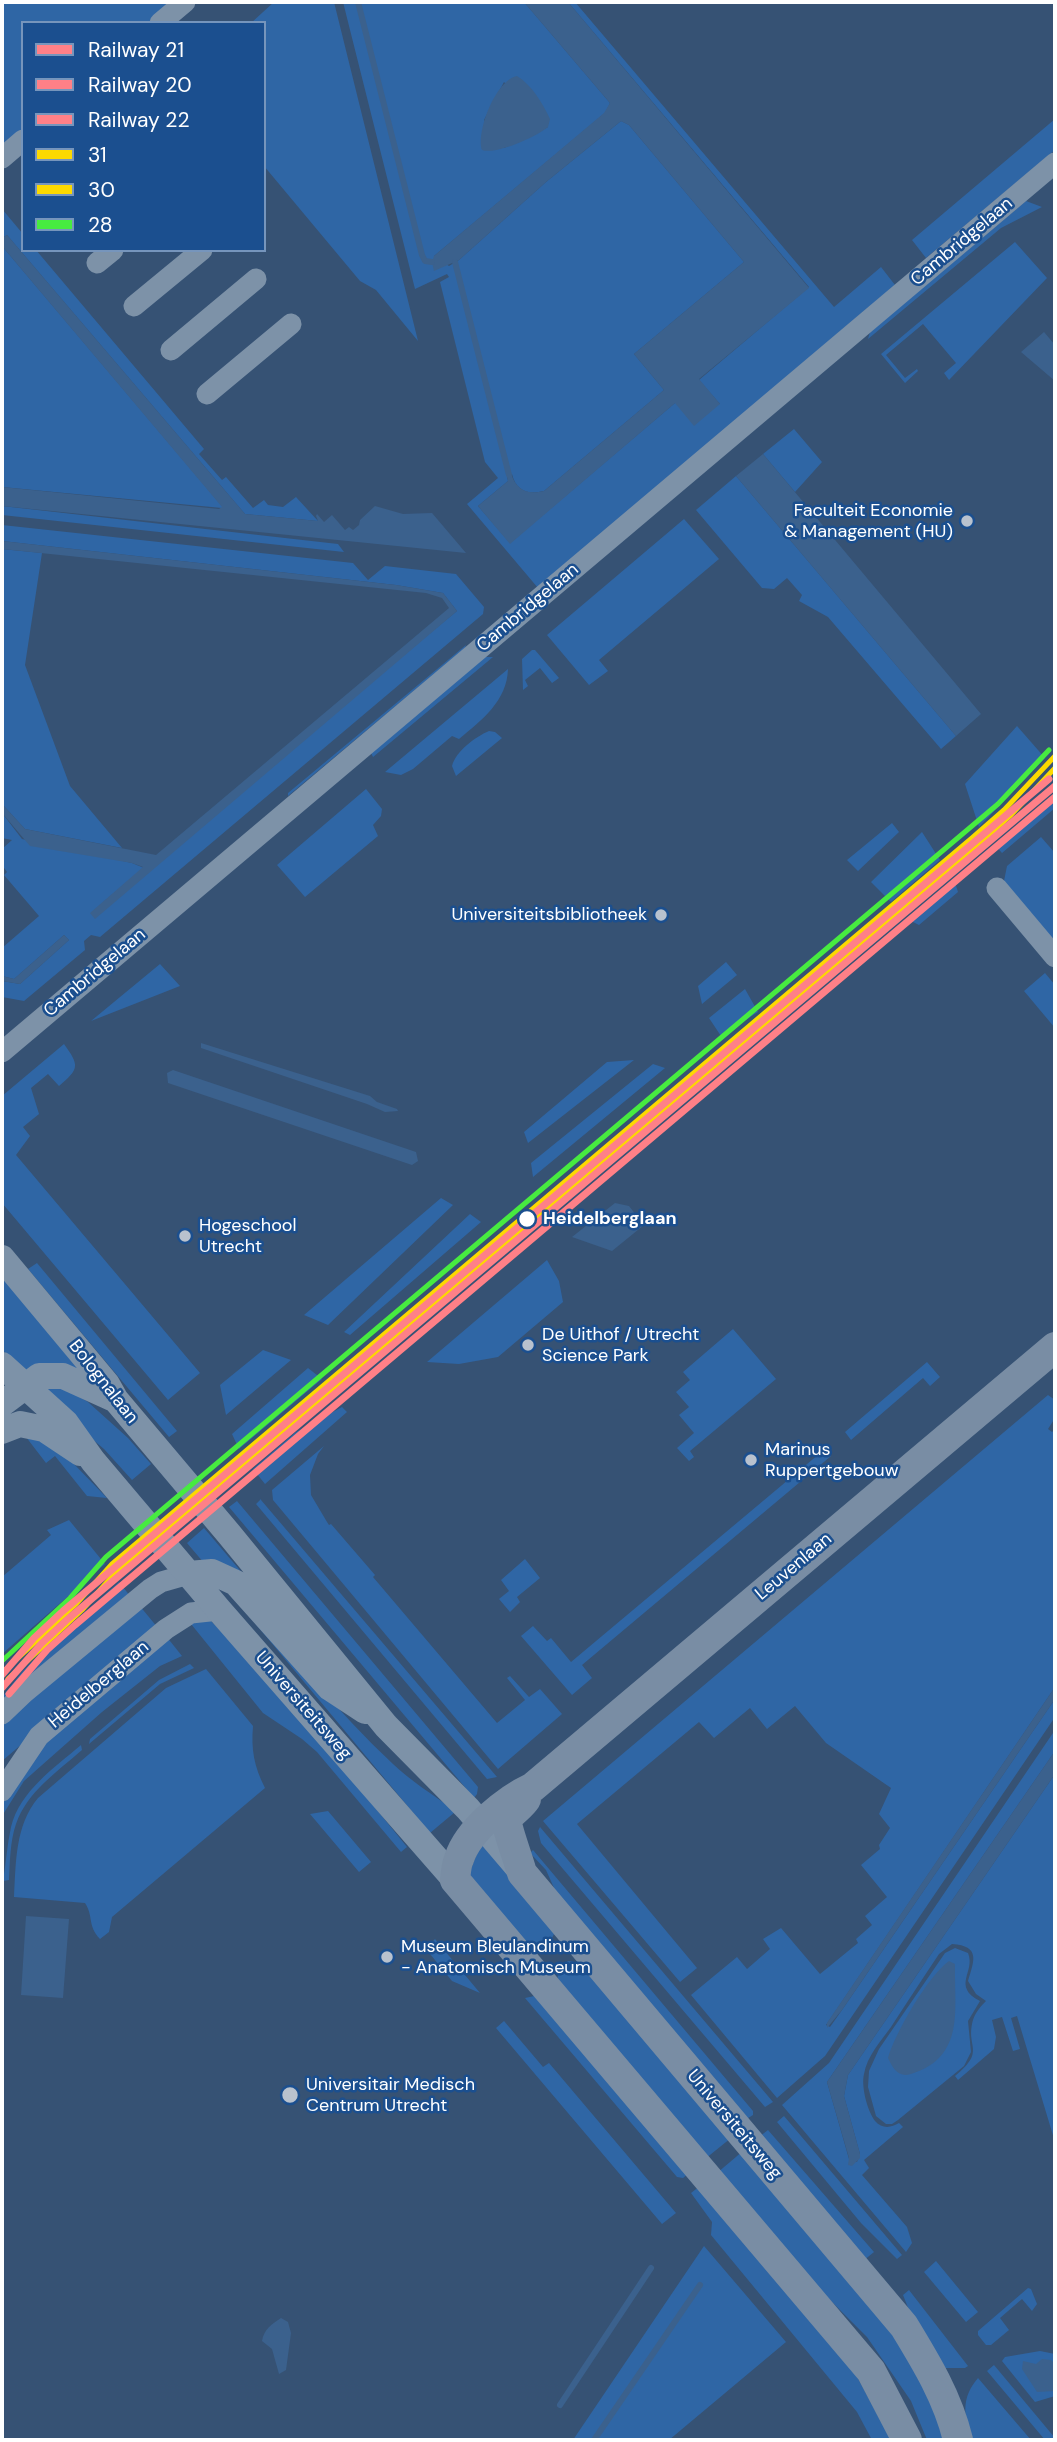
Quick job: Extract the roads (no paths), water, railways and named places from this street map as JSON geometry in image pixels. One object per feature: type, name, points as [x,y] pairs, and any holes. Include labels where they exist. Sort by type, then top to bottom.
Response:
[{"type":"main road","name":"Leuvenlaan","points":[[482,1825],[516,1795],[533,1787],[1055,1347]]},
{"type":"main road","name":"Leuvenlaan","points":[[522,1873],[514,1843],[505,1828],[506,1821],[523,1804],[533,1787]]},
{"type":"main road","points":[[455,1880],[458,1860],[465,1846],[482,1825]]},
{"type":"main road","name":"Universiteitsweg","points":[[522,1873],[904,2326],[935,2376],[958,2440]]},
{"type":"main road","name":"Universiteitsweg","points":[[455,1880],[871,2371],[907,2440]]},
{"type":"street","points":[[162,21],[185,2]]},
{"type":"street","points":[[2,158],[21,142]]},
{"type":"street","name":"Cambridgelaan","points":[[2,1052],[1055,163]]},
{"type":"street","points":[[134,306],[200,252]]},
{"type":"street","points":[[171,350],[256,279]]},
{"type":"street","points":[[207,394],[291,324]]},
{"type":"street","points":[[998,888],[1055,957]]},
{"type":"street","name":"Bolognalaan","points":[[2,1258],[205,1506]]},
{"type":"street","points":[[2,1365],[11,1371],[9,1391]]},
{"type":"street","points":[[9,1391],[39,1376],[63,1376],[116,1400]]},
{"type":"street","points":[[9,1391],[66,1423],[93,1461]]},
{"type":"street","points":[[2,1431],[20,1424],[44,1429],[93,1461]]},
{"type":"street","name":"Universiteitsweg","points":[[93,1461],[455,1880]]},
{"type":"street","name":"Universiteitsweg","points":[[205,1506],[386,1726],[482,1825],[522,1873]]},
{"type":"street","points":[[2,1714],[150,1589],[161,1582],[189,1574],[212,1572],[236,1583],[330,1688],[386,1726]]},
{"type":"street","name":"Heidelberglaan","points":[[2,1791],[39,1736],[166,1629],[191,1613],[219,1610]]},
{"type":"waterway","points":[[358,2],[422,255],[425,261],[432,262]]},
{"type":"waterway","points":[[455,262],[509,475]]},
{"type":"waterway","points":[[560,2405],[651,2268]]},
{"type":"waterway","points":[[594,2440],[700,2285]]},
{"type":"rail line","name":"22","points":[[2,1675],[34,1638],[63,1611],[1049,779]]},
{"type":"rail line","name":"21","points":[[2,1688],[41,1644],[69,1618],[1055,786]]},
{"type":"rail line","name":"20","points":[[9,1694],[47,1650],[75,1625],[1055,797]]},
{"type":"place","name":"Faculteit Economie & Management (HU)","points":[[967,521]]},
{"type":"place","name":"Universiteitsbibliotheek","points":[[661,915]]},
{"type":"place","name":"Heidelberglaan","points":[[527,1219]]},
{"type":"place","name":"Hogeschool Utrecht","points":[[185,1236]]},
{"type":"place","name":"De Uithof / Utrecht Science Park","points":[[528,1345]]},
{"type":"place","name":"Marinus Ruppertgebouw","points":[[751,1460]]},
{"type":"place","name":"Museum Bleulandinum - Anatomisch Museum","points":[[387,1957]]},
{"type":"place","name":"Universitair Medisch Centrum Utrecht","points":[[290,2095]]}]
